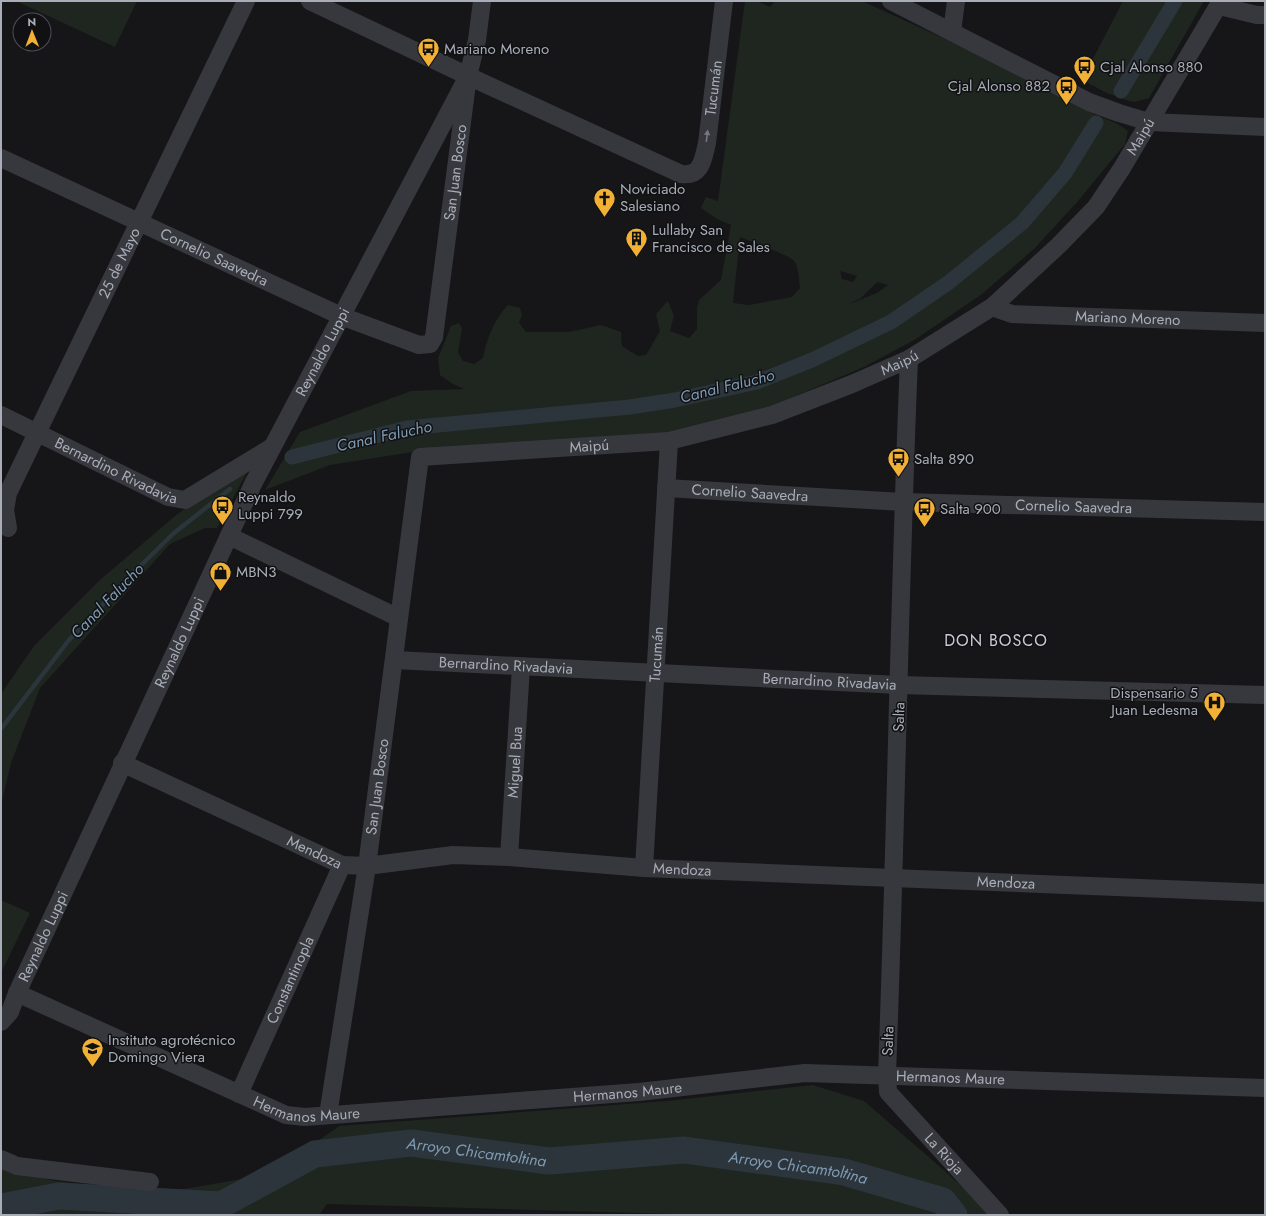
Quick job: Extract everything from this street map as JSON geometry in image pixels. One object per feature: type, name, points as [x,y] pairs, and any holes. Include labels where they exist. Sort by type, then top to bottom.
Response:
[{"type":"street","name":"25 de Mayo","points":[[8,528],[5,510],[8,494],[246,1]]},
{"type":"street","points":[[310,1],[468,76]]},
{"type":"street","name":"San Juan Bosco","points":[[430,344],[434,337],[468,76],[477,40],[482,1]]},
{"type":"street","name":"Tucumán","points":[[468,76],[681,174],[690,175],[696,173],[702,162],[707,142],[724,1]]},
{"type":"street","points":[[891,1],[1089,102],[1119,114],[1149,122],[1265,127]]},
{"type":"street","points":[[952,32],[956,1]]},
{"type":"street","points":[[1220,4],[1257,15],[1265,15]]},
{"type":"street","name":"Maipú","points":[[420,457],[669,441],[772,415],[909,360],[992,306],[1059,245],[1096,207],[1122,168],[1220,4]]},
{"type":"street","name":"Reynaldo Luppi","points":[[1,1022],[10,1012],[17,993],[122,763],[253,484],[468,76]]},
{"type":"street","name":"Cornelio Saavedra","points":[[1,158],[341,316],[418,345],[430,344]]},
{"type":"street","name":"Mariano Moreno","points":[[992,306],[1012,314],[1265,323]]},
{"type":"street","name":"Salta","points":[[887,1074],[894,879],[903,502],[909,360]]},
{"type":"street","name":"Bernardino Rivadavia","points":[[1,415],[155,489],[168,497],[185,500],[272,447]]},
{"type":"street","name":"Tucumán","points":[[644,868],[669,441]]},
{"type":"street","name":"San Juan Bosco","points":[[328,1115],[367,866],[395,660],[420,457]]},
{"type":"street","name":"Cornelio Saavedra","points":[[666,488],[903,502],[1265,512]]},
{"type":"street","points":[[229,536],[399,618]]},
{"type":"street","name":"Bernardino Rivadavia","points":[[395,660],[899,685],[1265,695]]},
{"type":"street","name":"Miguel Bua","points":[[509,857],[522,667]]},
{"type":"street","name":"Mendoza","points":[[122,763],[342,865],[367,866],[453,855],[509,857],[644,868],[1265,893]]},
{"type":"street","name":"Constantinopla","points":[[239,1094],[342,865]]},
{"type":"street","points":[[1,1001],[17,993]]},
{"type":"street","name":"Hermanos Maure","points":[[17,993],[286,1115],[305,1118],[328,1115],[639,1092],[805,1073],[887,1074],[1265,1088]]},
{"type":"street","name":"La Rioja","points":[[854,1074],[874,1082],[888,1092],[1000,1215]]},
{"type":"street","points":[[887,1074],[888,1092]]},
{"type":"street","points":[[1,1159],[17,1166],[150,1182]]},
{"type":"shaded area","points":[[16,1],[137,1],[115,47],[52,18],[52,12],[40,12]]},
{"type":"shaded area","points":[[745,1],[759,2],[770,7],[775,1],[862,1],[991,60],[1094,114],[1118,124],[1128,131],[1125,144],[1078,201],[1034,249],[982,294],[916,339],[864,367],[767,408],[645,440],[451,446],[330,465],[265,490],[300,432],[411,391],[464,389],[453,384],[440,375],[438,358],[451,326],[459,323],[462,329],[458,352],[463,361],[474,364],[483,358],[492,330],[508,305],[520,308],[522,315],[519,323],[526,332],[569,332],[601,325],[621,332],[622,346],[638,356],[646,355],[660,331],[656,314],[668,301],[674,316],[670,331],[689,338],[697,329],[697,307],[699,300],[721,280],[731,225],[717,219],[701,208],[706,197],[718,201]],"holes":[[[740,237],[778,252],[794,261],[798,270],[800,288],[792,297],[749,305],[733,303]],[[840,271],[857,276],[853,282],[842,279]],[[877,282],[888,285],[877,293],[847,305],[861,298]]]},
{"type":"shaded area","points":[[1123,1],[1204,1],[1149,98],[1135,102],[1107,93],[1082,80]]},
{"type":"shaded area","points":[[252,463],[217,528],[205,528],[170,544],[40,688],[11,763],[1,805],[1,694],[34,646],[100,580],[175,516],[228,477]]},
{"type":"shaded area","points":[[1,900],[30,913],[1,973]]},
{"type":"shaded area","points":[[813,1085],[864,1101],[993,1215],[710,1215],[327,1204],[319,1215],[1,1215],[1,1167],[55,1181],[135,1190],[184,1189],[271,1174],[339,1126],[667,1101]]},
{"type":"waterway","name":"Canal Falucho","points":[[1121,91],[1175,1]]},
{"type":"waterway","name":"Canal Falucho","points":[[292,457],[407,428],[630,407],[675,400],[757,382],[812,360],[891,322],[948,283],[1022,223],[1065,173],[1096,123]]},
{"type":"waterway","name":"Canal Falucho","points":[[1,729],[69,640],[128,578],[174,533],[230,489]]},
{"type":"waterway","name":"Arroyo Chicamtoltina","points":[[1,1207],[59,1196],[221,1205],[315,1154],[411,1143],[549,1161],[684,1150],[844,1172],[943,1201],[954,1215]]},
{"type":"place","name":"Mariano Moreno","points":[[429,68]]},
{"type":"place","name":"Cjal Alonso 880","points":[[1085,86]]},
{"type":"place","name":"Cjal Alonso 882","points":[[1066,106]]},
{"type":"place","name":"Noviciado Salesiano","points":[[604,218]]},
{"type":"place","name":"Lullaby San Francisco de Sales","points":[[636,258]]},
{"type":"place","name":"Salta 890","points":[[898,478]]},
{"type":"place","name":"Reynaldo Luppi 799","points":[[223,526]]},
{"type":"place","name":"Salta 900","points":[[924,528]]},
{"type":"place","name":"MBN3","points":[[220,592]]},
{"type":"place","name":"Dispensario 5 Juan Ledesma","points":[[1214,722]]},
{"type":"place","name":"Instituto agrotécnico Domingo Viera","points":[[93,1068]]},
{"type":"district","name":"DON BOSCO","points":[[996,640]]}]
